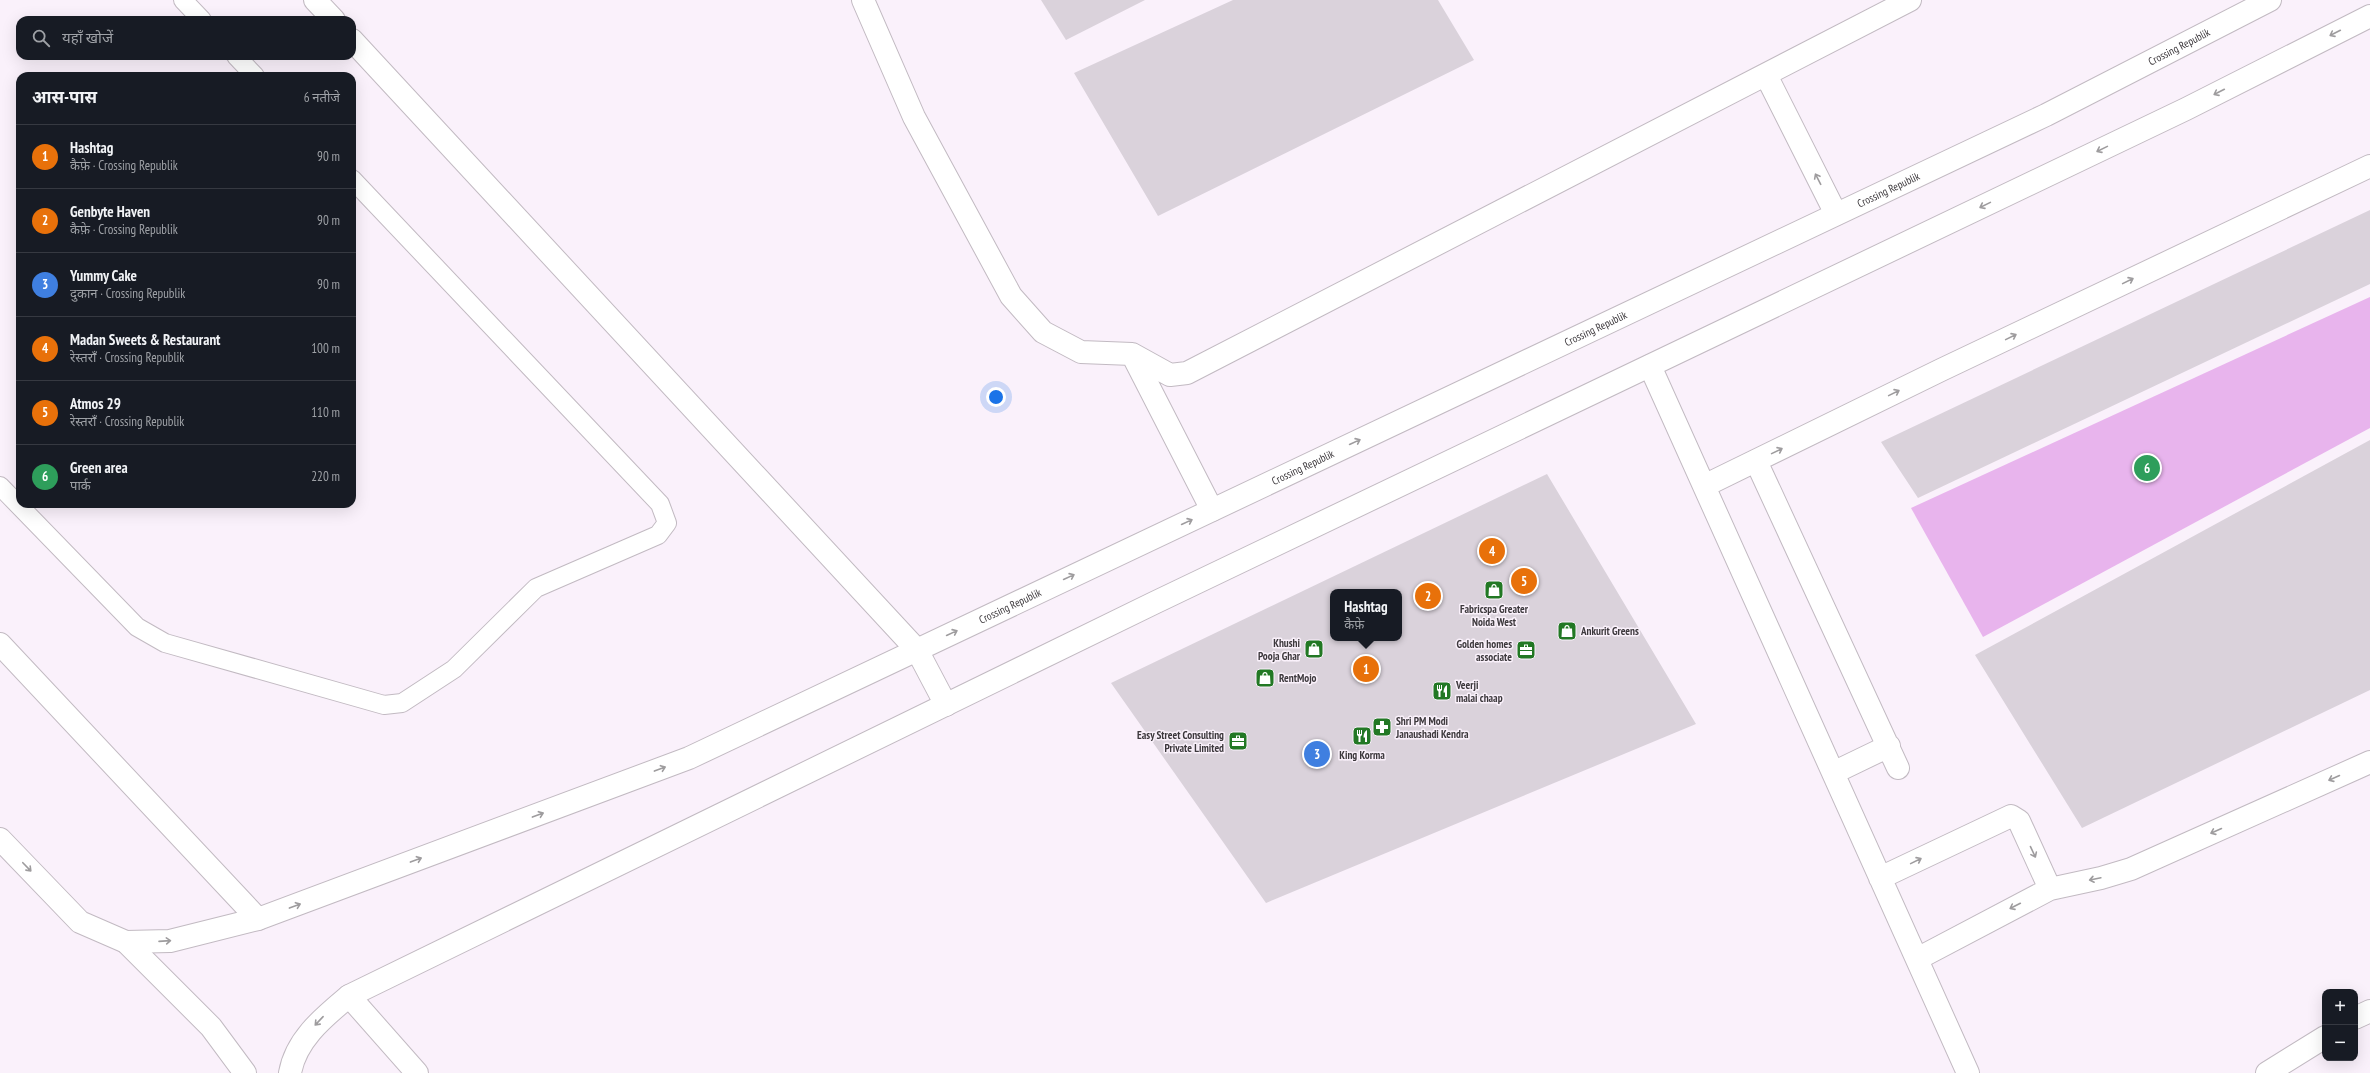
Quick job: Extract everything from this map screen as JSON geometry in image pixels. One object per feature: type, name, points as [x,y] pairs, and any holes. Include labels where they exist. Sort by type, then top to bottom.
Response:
[{"type":"street","points":[[315,0],[330,16]]},
{"type":"street","points":[[863,0],[914,117],[1011,296],[1043,332],[1081,352],[1132,354],[1170,375],[1187,373],[1910,0]]},
{"type":"street","name":"Crossing Republik","points":[[126,942],[170,941],[258,919],[689,758],[2046,115],[2270,0]]},
{"type":"street","points":[[290,1073],[293,1058],[319,1020],[349,996],[946,705],[2179,112],[2370,16]]},
{"type":"street","points":[[356,44],[916,650],[946,705]]},
{"type":"street","points":[[1766,75],[1836,214]]},
{"type":"street","points":[[1704,486],[2370,166]]},
{"type":"street","points":[[1132,354],[1212,510]]},
{"type":"street","points":[[1650,366],[1968,1073]]},
{"type":"street","points":[[1756,461],[1898,768]]},
{"type":"street","points":[[0,644],[258,919]]},
{"type":"street","points":[[1833,773],[1889,746]]},
{"type":"street","points":[[1917,959],[2050,889],[2101,878],[2131,869],[2370,762]]},
{"type":"street","points":[[1880,878],[2011,816],[2019,821],[2050,889]]},
{"type":"street","points":[[0,839],[80,922],[126,942],[211,1027],[245,1073]]},
{"type":"street","points":[[349,996],[416,1073]]},
{"type":"street","points":[[2358,1017],[2370,1011]]},
{"type":"street","points":[[2267,1073],[2322,1039]]},
{"type":"lane","points":[[183,0],[198,16]]},
{"type":"lane","points":[[240,60],[251,72]]},
{"type":"lane","points":[[21,508],[137,627],[165,643],[384,705],[402,703],[454,669],[536,588],[658,535],[667,523],[660,504],[356,183]]},
{"type":"lane","points":[[0,486],[16,502]]},
{"type":"shaded area","points":[[2370,297],[2370,428],[1983,637],[1911,508]]},
{"type":"building","points":[[1041,0],[1145,0],[1066,40]]},
{"type":"building","points":[[1233,0],[1438,0],[1474,60],[1158,216],[1074,73]]},
{"type":"building","points":[[2370,210],[2370,284],[1918,498],[1881,442]]},
{"type":"building","points":[[2370,440],[2370,690],[2082,828],[1975,655]]},
{"type":"building","points":[[1547,474],[1696,724],[1266,903],[1111,683]]},
{"type":"place","name":"Green area","points":[[2147,468]]},
{"type":"place","name":"Madan Sweets & Restaurant","points":[[1492,551]]},
{"type":"place","name":"Atmos 29","points":[[1524,581]]},
{"type":"place","name":"Fabricspa Greater Noida West","points":[[1494,590]]},
{"type":"place","name":"Genbyte Haven","points":[[1428,596]]},
{"type":"place","name":"Ankurit Greens","points":[[1567,631]]},
{"type":"place","name":"Khushi Pooja Ghar","points":[[1314,649]]},
{"type":"place","name":"Golden homes associate","points":[[1526,650]]},
{"type":"place","name":"Hashtag","points":[[1366,669]]},
{"type":"place","name":"RentMojo","points":[[1265,678]]},
{"type":"place","name":"Veerji malai chaap","points":[[1442,691]]},
{"type":"place","name":"Shri PM Modi Janaushadi Kendra","points":[[1382,727]]},
{"type":"place","name":"King Korma","points":[[1362,736]]},
{"type":"place","name":"Easy Street Consulting Private Limited","points":[[1238,741]]},
{"type":"place","name":"Yummy Cake","points":[[1317,754]]}]
